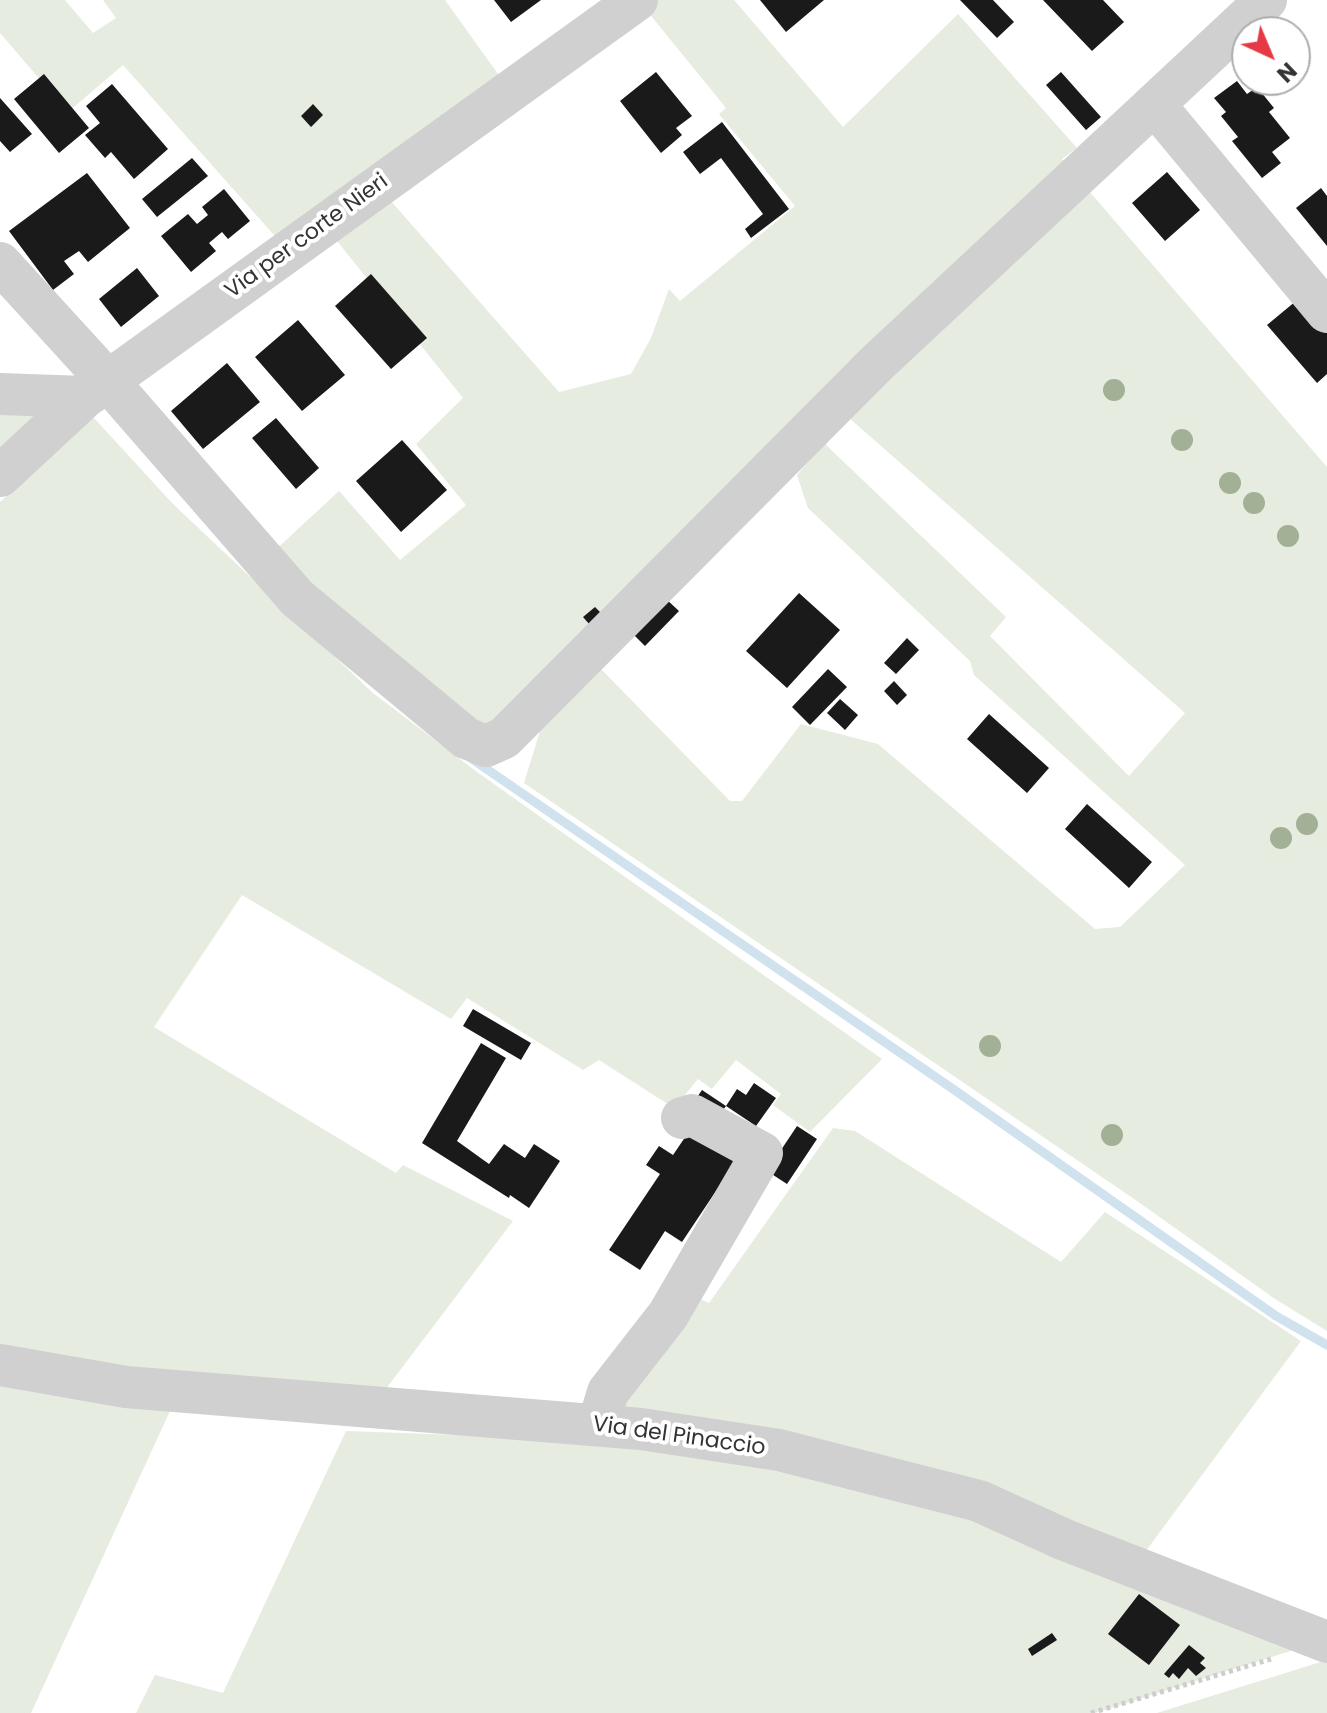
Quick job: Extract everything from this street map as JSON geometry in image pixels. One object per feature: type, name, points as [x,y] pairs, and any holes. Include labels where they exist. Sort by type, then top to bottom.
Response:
[{"type":"street","name":"Via per corte Nieri","points":[[0,476],[97,389],[637,0]]},
{"type":"street","points":[[0,263],[97,389],[297,598],[466,738],[486,746],[504,738],[876,364],[1266,0]]},
{"type":"street","points":[[1155,105],[1327,312]]},
{"type":"street","points":[[0,394],[97,389]]},
{"type":"street","points":[[598,1425],[608,1392],[668,1315],[762,1153],[692,1115],[682,1118]]},
{"type":"street","name":"Via del Pinaccio","points":[[0,1365],[126,1387],[641,1429],[779,1450],[979,1501],[1065,1540],[1326,1642]]},
{"type":"path","points":[[1091,1713],[1326,1642]]},
{"type":"shaded area","points":[[0,0],[65,0],[93,33],[116,18],[103,0],[445,0],[503,81],[282,244],[123,65],[68,112],[0,33]]},
{"type":"shaded area","points":[[650,0],[734,0],[843,127],[958,14],[1077,148],[1062,159],[1073,172],[479,733],[271,554],[339,491],[400,560],[466,505],[416,444],[463,398],[337,241],[390,200],[559,392],[631,374],[651,338],[669,289],[680,301],[795,206],[719,114],[726,108],[643,6]]},
{"type":"shaded area","points":[[1089,191],[1327,467],[1327,1331],[1275,1299],[1137,1201],[524,783],[540,731],[601,669],[730,801],[742,801],[801,724],[878,744],[1095,929],[1120,927],[1185,865],[974,675],[970,661],[808,508],[797,475],[824,443],[1006,617],[990,636],[1129,776],[1185,713],[848,417]]},
{"type":"shaded area","points":[[0,407],[48,409],[0,465]]},
{"type":"shaded area","points":[[94,418],[172,503],[373,693],[477,772],[882,1059],[810,1132],[773,1105],[781,1094],[736,1060],[712,1089],[698,1079],[674,1108],[599,1060],[583,1070],[467,998],[451,1019],[242,895],[154,1027],[396,1173],[403,1165],[513,1221],[373,1406],[0,1355],[0,502],[83,423]]},
{"type":"shaded area","points":[[833,1128],[855,1131],[1061,1262],[1105,1212],[1301,1341],[1137,1563],[629,1417],[622,1402],[686,1293],[709,1303]]},
{"type":"shaded area","points":[[0,1383],[170,1411],[31,1713],[0,1713]]},
{"type":"shaded area","points":[[346,1431],[600,1440],[774,1468],[949,1507],[1297,1649],[1095,1713],[136,1713],[155,1675],[223,1693]]},
{"type":"shaded area","points":[[1327,1660],[1327,1713],[1157,1713]]},
{"type":"building","points":[[494,0],[541,0],[511,22]]},
{"type":"building","points":[[760,0],[824,0],[786,32]]},
{"type":"building","points":[[960,0],[993,0],[1014,22],[997,38]]},
{"type":"building","points":[[1043,0],[1103,0],[1124,22],[1092,51]]},
{"type":"building","points":[[656,72],[692,116],[676,128],[682,135],[661,153],[620,101]]},
{"type":"building","points":[[1061,72],[1101,117],[1086,130],[1046,85]]},
{"type":"building","points":[[44,74],[89,128],[59,153],[14,99]]},
{"type":"building","points":[[112,84],[168,149],[134,179],[111,152],[105,158],[85,135],[100,123],[86,106]]},
{"type":"building","points":[[1231,85],[1231,96],[1264,96],[1274,108],[1269,112],[1290,138],[1272,152],[1281,163],[1262,178],[1232,141],[1238,137],[1221,116],[1226,112],[1214,98]]},
{"type":"building","points":[[0,98],[32,134],[10,152],[0,141]]},
{"type":"building","points":[[313,104],[323,115],[311,127],[301,116]]},
{"type":"building","points":[[722,122],[789,209],[751,238],[745,229],[763,214],[721,158],[700,174],[683,152]]},
{"type":"building","points":[[192,158],[208,176],[157,217],[142,199]]},
{"type":"building","points":[[1167,172],[1200,210],[1165,241],[1132,203]]},
{"type":"building","points":[[87,173],[130,228],[88,262],[79,251],[64,261],[74,274],[53,290],[9,231]]},
{"type":"building","points":[[1321,188],[1327,196],[1327,246],[1296,208]]},
{"type":"building","points":[[224,189],[250,221],[228,239],[222,232],[209,243],[216,251],[191,272],[161,236],[188,214],[197,224],[208,215],[202,207]]},
{"type":"building","points":[[137,268],[159,296],[121,327],[99,299]]},
{"type":"building","points":[[371,274],[427,338],[391,369],[335,306]]},
{"type":"building","points":[[1302,296],[1327,326],[1327,374],[1317,383],[1267,325]]},
{"type":"building","points":[[298,320],[345,375],[302,411],[255,357]]},
{"type":"building","points":[[227,363],[260,402],[203,449],[171,411]]},
{"type":"building","points":[[276,418],[319,468],[296,489],[252,438]]},
{"type":"building","points":[[402,440],[447,490],[401,532],[356,481]]},
{"type":"building","points":[[799,593],[840,630],[787,688],[746,651]]},
{"type":"building","points":[[665,598],[679,611],[645,646],[631,632]]},
{"type":"building","points":[[595,607],[602,614],[590,625],[583,617]]},
{"type":"building","points":[[907,638],[919,650],[896,674],[884,663]]},
{"type":"building","points":[[828,669],[847,687],[810,725],[792,707]]},
{"type":"building","points":[[894,681],[907,695],[897,705],[884,691]]},
{"type":"building","points":[[840,699],[858,715],[845,730],[827,713]]},
{"type":"building","points":[[989,714],[1049,768],[1027,793],[967,739]]},
{"type":"building","points":[[1087,804],[1152,862],[1129,888],[1065,829]]},
{"type":"building","points":[[473,1009],[531,1043],[521,1060],[463,1026]]},
{"type":"building","points":[[481,1043],[506,1058],[457,1141],[489,1164],[504,1144],[525,1158],[534,1144],[560,1161],[529,1208],[422,1143]]},
{"type":"building","points":[[754,1083],[776,1098],[756,1126],[726,1106],[737,1089],[746,1095]]},
{"type":"building","points":[[702,1090],[726,1106],[717,1118],[693,1103]]},
{"type":"building","points":[[797,1126],[817,1139],[787,1184],[767,1171]]},
{"type":"building","points":[[692,1127],[738,1158],[682,1242],[665,1231],[640,1270],[609,1250],[660,1174],[646,1165],[659,1146],[673,1155]]},
{"type":"building","points":[[1139,1594],[1180,1625],[1149,1665],[1108,1634]]},
{"type":"building","points":[[1052,1633],[1057,1640],[1032,1656],[1028,1649]]},
{"type":"building","points":[[1189,1645],[1205,1658],[1200,1663],[1206,1668],[1196,1676],[1188,1668],[1179,1679],[1173,1673],[1169,1678],[1164,1674]]},
{"type":"waterway","points":[[472,759],[953,1089],[1276,1316],[1327,1345]]}]
